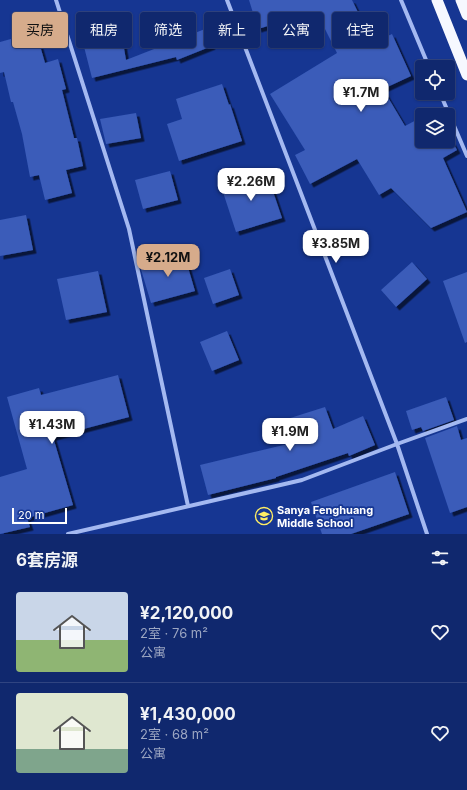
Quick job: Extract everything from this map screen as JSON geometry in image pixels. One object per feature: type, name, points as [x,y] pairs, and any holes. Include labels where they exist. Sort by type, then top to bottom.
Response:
[{"type":"highway","points":[[436,0],[467,75]]},
{"type":"highway","points":[[461,0],[467,15]]},
{"type":"street","points":[[56,0],[129,229],[188,506]]},
{"type":"street","points":[[227,0],[397,444],[427,534]]},
{"type":"street","points":[[401,0],[426,60]]},
{"type":"street","points":[[443,100],[467,156]]},
{"type":"street","points":[[68,534],[302,480],[467,419]]},
{"type":"building","points":[[249,0],[352,0],[358,12],[332,12],[332,43],[324,27],[324,12],[268,12],[268,26],[260,28],[260,12],[253,12]]},
{"type":"building","points":[[204,29],[204,48],[207,48],[177,60],[176,57],[92,78],[84,48],[124,48],[126,60],[157,48],[196,48],[196,33]]},
{"type":"building","points":[[392,34],[411,76],[383,89],[405,126],[415,121],[415,148],[455,148],[455,146],[457,150],[443,158],[467,212],[431,228],[391,188],[379,195],[357,159],[310,184],[295,155],[305,150],[270,94],[337,53],[334,48],[388,48],[388,36]]},
{"type":"building","points":[[12,39],[12,48],[41,48],[45,63],[58,59],[66,89],[62,90],[74,138],[77,138],[83,166],[66,170],[72,193],[45,200],[39,175],[30,177],[22,134],[13,102],[11,102],[4,72],[0,73],[0,42]]},
{"type":"building","points":[[222,84],[242,141],[179,161],[167,124],[182,119],[176,99]]},
{"type":"building","points":[[136,113],[141,138],[106,144],[100,119]]},
{"type":"building","points":[[170,171],[178,200],[143,209],[135,180]]},
{"type":"building","points":[[266,171],[282,218],[236,232],[221,186]]},
{"type":"building","points":[[26,215],[33,250],[0,256],[0,220]]},
{"type":"building","points":[[184,254],[195,291],[151,303],[140,266]]},
{"type":"building","points":[[412,262],[427,279],[396,307],[381,290]]},
{"type":"building","points":[[230,269],[239,295],[213,304],[204,278]]},
{"type":"building","points":[[98,271],[107,312],[66,320],[57,279]]},
{"type":"building","points":[[467,272],[467,342],[465,343],[443,281]]},
{"type":"building","points":[[227,331],[239,360],[212,371],[200,342]]},
{"type":"building","points":[[118,375],[129,417],[53,437],[73,505],[27,518],[30,527],[0,534],[0,477],[27,469],[7,397],[39,388],[41,395]]},
{"type":"building","points":[[446,397],[454,420],[423,431],[421,427],[412,430],[406,411]]},
{"type":"building","points":[[325,407],[333,429],[363,416],[375,445],[349,456],[348,453],[276,478],[208,495],[200,465],[292,443],[284,420]]},
{"type":"building","points":[[457,426],[461,440],[467,438],[467,507],[450,513],[425,438]]},
{"type":"building","points":[[395,472],[409,514],[351,534],[322,534],[311,502]]},
{"type":"place","name":"Sanya Fenghuang Middle School","points":[[264,516]]}]
